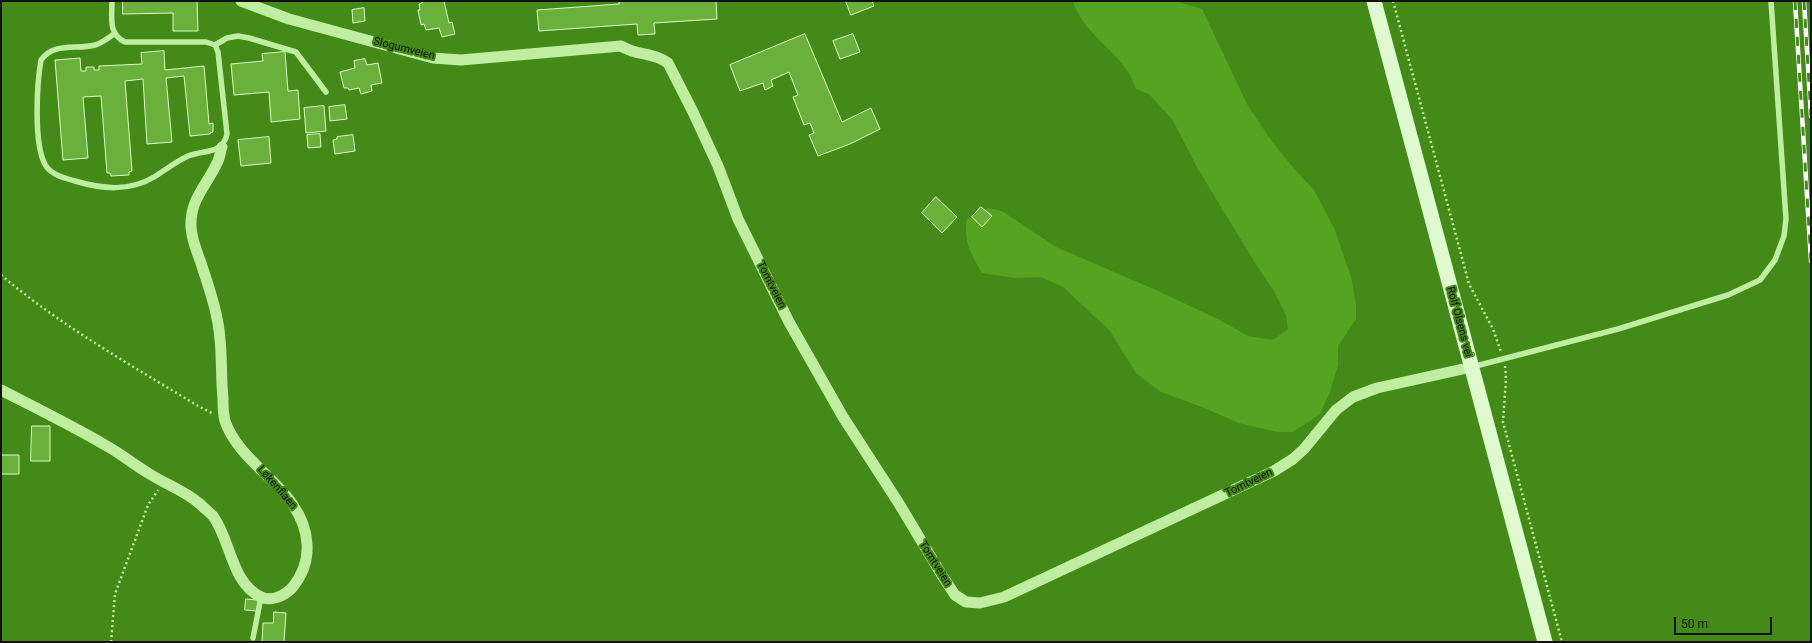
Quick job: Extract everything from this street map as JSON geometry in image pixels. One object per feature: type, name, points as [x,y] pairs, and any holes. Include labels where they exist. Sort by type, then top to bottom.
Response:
[{"type":"main road","name":"Rolf Olsens vei","points":[[1374,1],[1545,642]]},
{"type":"street","name":"Slogumveien","points":[[241,1],[289,19],[433,58],[461,60],[621,46]]},
{"type":"street","name":"Tomtveien","points":[[621,46],[631,52],[661,58],[668,63],[718,166],[738,219],[789,322],[843,416],[943,577],[955,595],[966,602],[980,603],[1004,597],[1274,471],[1304,449],[1336,410],[1358,394],[1377,388],[1472,367]]},
{"type":"street","name":"Løkenflaen","points":[[222,146],[218,162],[195,200],[191,227],[216,311],[220,337],[224,418],[229,431],[237,444],[285,494],[297,511],[307,538],[307,560],[297,581],[283,596],[269,599],[261,598]]},
{"type":"street","points":[[1,390],[105,445],[149,474],[198,502],[212,516],[222,534],[236,570],[243,581],[261,598]]},
{"type":"lane","points":[[112,1],[114,34],[125,42],[206,42],[215,45],[218,52],[227,134],[226,140],[222,146],[188,157],[152,178],[130,187],[113,188],[88,185],[62,178],[54,174],[46,166],[39,140],[37,104],[41,60],[44,55],[51,51],[60,48],[93,45],[103,42],[114,34]]},
{"type":"lane","points":[[1472,367],[1504,360],[1618,329],[1728,295],[1760,280],[1776,260],[1784,236],[1786,219],[1771,1]]},
{"type":"lane","points":[[215,45],[227,38],[238,36],[296,52],[326,92]]},
{"type":"lane","points":[[253,638],[261,598]]},
{"type":"path","points":[[1393,1],[1469,284],[1493,329],[1504,360],[1506,379],[1503,422],[1562,642]]},
{"type":"path","points":[[1,275],[28,298],[93,342],[198,406],[224,418]]},
{"type":"path","points":[[111,642],[115,594],[148,505],[164,482]]},
{"type":"green space","points":[[1073,1],[1175,1],[1202,9],[1247,104],[1271,140],[1290,164],[1314,190],[1334,228],[1351,277],[1356,304],[1356,319],[1338,346],[1338,365],[1330,392],[1320,414],[1293,432],[1277,432],[1239,423],[1202,407],[1161,392],[1136,373],[1110,331],[1063,287],[1041,277],[1014,278],[982,273],[974,260],[967,241],[967,219],[988,208],[1002,211],[1056,247],[1156,290],[1220,320],[1248,336],[1273,340],[1288,329],[1286,315],[1274,291],[1257,266],[1198,169],[1172,119],[1149,94],[1136,89],[1130,75],[1116,56],[1083,22]]},
{"type":"building","points":[[123,1],[197,1],[198,31],[173,31],[173,13],[123,14]]},
{"type":"building","points":[[422,1],[444,1],[449,23],[452,22],[455,34],[442,37],[439,28],[426,30],[424,24],[421,25],[418,10],[420,10],[419,4],[422,3]]},
{"type":"building","points":[[619,1],[716,1],[717,19],[654,23],[655,34],[638,35],[637,24],[539,31],[537,10],[619,4]]},
{"type":"building","points":[[846,1],[872,1],[874,6],[851,15]]},
{"type":"building","points":[[364,8],[365,21],[353,23],[352,10]]},
{"type":"building","points":[[805,34],[842,122],[871,108],[880,129],[850,144],[818,156],[809,135],[814,133],[810,123],[804,125],[793,97],[798,95],[789,72],[771,80],[773,86],[765,90],[763,83],[740,91],[730,65]]},
{"type":"building","points":[[853,34],[860,52],[840,59],[833,41]]},
{"type":"building","points":[[164,51],[165,70],[204,66],[209,124],[213,123],[213,132],[210,134],[190,136],[184,76],[166,78],[172,142],[147,144],[143,79],[125,81],[132,171],[129,172],[129,175],[111,176],[110,173],[107,173],[101,96],[83,97],[88,158],[63,160],[55,60],[80,58],[81,71],[86,71],[86,67],[94,67],[94,70],[99,70],[99,66],[142,64],[141,53]]},
{"type":"building","points":[[285,52],[288,91],[298,90],[300,119],[271,122],[269,92],[234,95],[231,64],[263,61],[262,54]]},
{"type":"building","points":[[365,59],[367,65],[378,63],[382,83],[371,85],[372,91],[361,94],[359,88],[349,90],[348,88],[344,88],[340,72],[355,68],[354,61]]},
{"type":"building","points":[[345,105],[347,119],[330,121],[329,107]]},
{"type":"building","points":[[324,106],[326,131],[306,133],[304,108]]},
{"type":"building","points":[[320,134],[321,147],[308,148],[307,135]]},
{"type":"building","points":[[353,135],[355,151],[335,154],[333,140],[337,139],[337,137]]},
{"type":"building","points":[[269,137],[271,163],[241,166],[238,140]]},
{"type":"building","points":[[936,197],[957,217],[942,233],[922,213]]},
{"type":"building","points":[[981,207],[992,216],[982,227],[972,217]]},
{"type":"building","points":[[32,426],[50,426],[50,461],[31,461]]},
{"type":"building","points":[[1,455],[19,455],[19,474],[1,474]]},
{"type":"building","points":[[246,599],[258,600],[257,611],[245,610]]},
{"type":"building","points":[[274,612],[286,613],[284,642],[262,642],[263,623],[273,623]]},
{"type":"railway","points":[[1795,1],[1811,261]]},
{"type":"railway","points":[[1804,1],[1811,116]]}]
